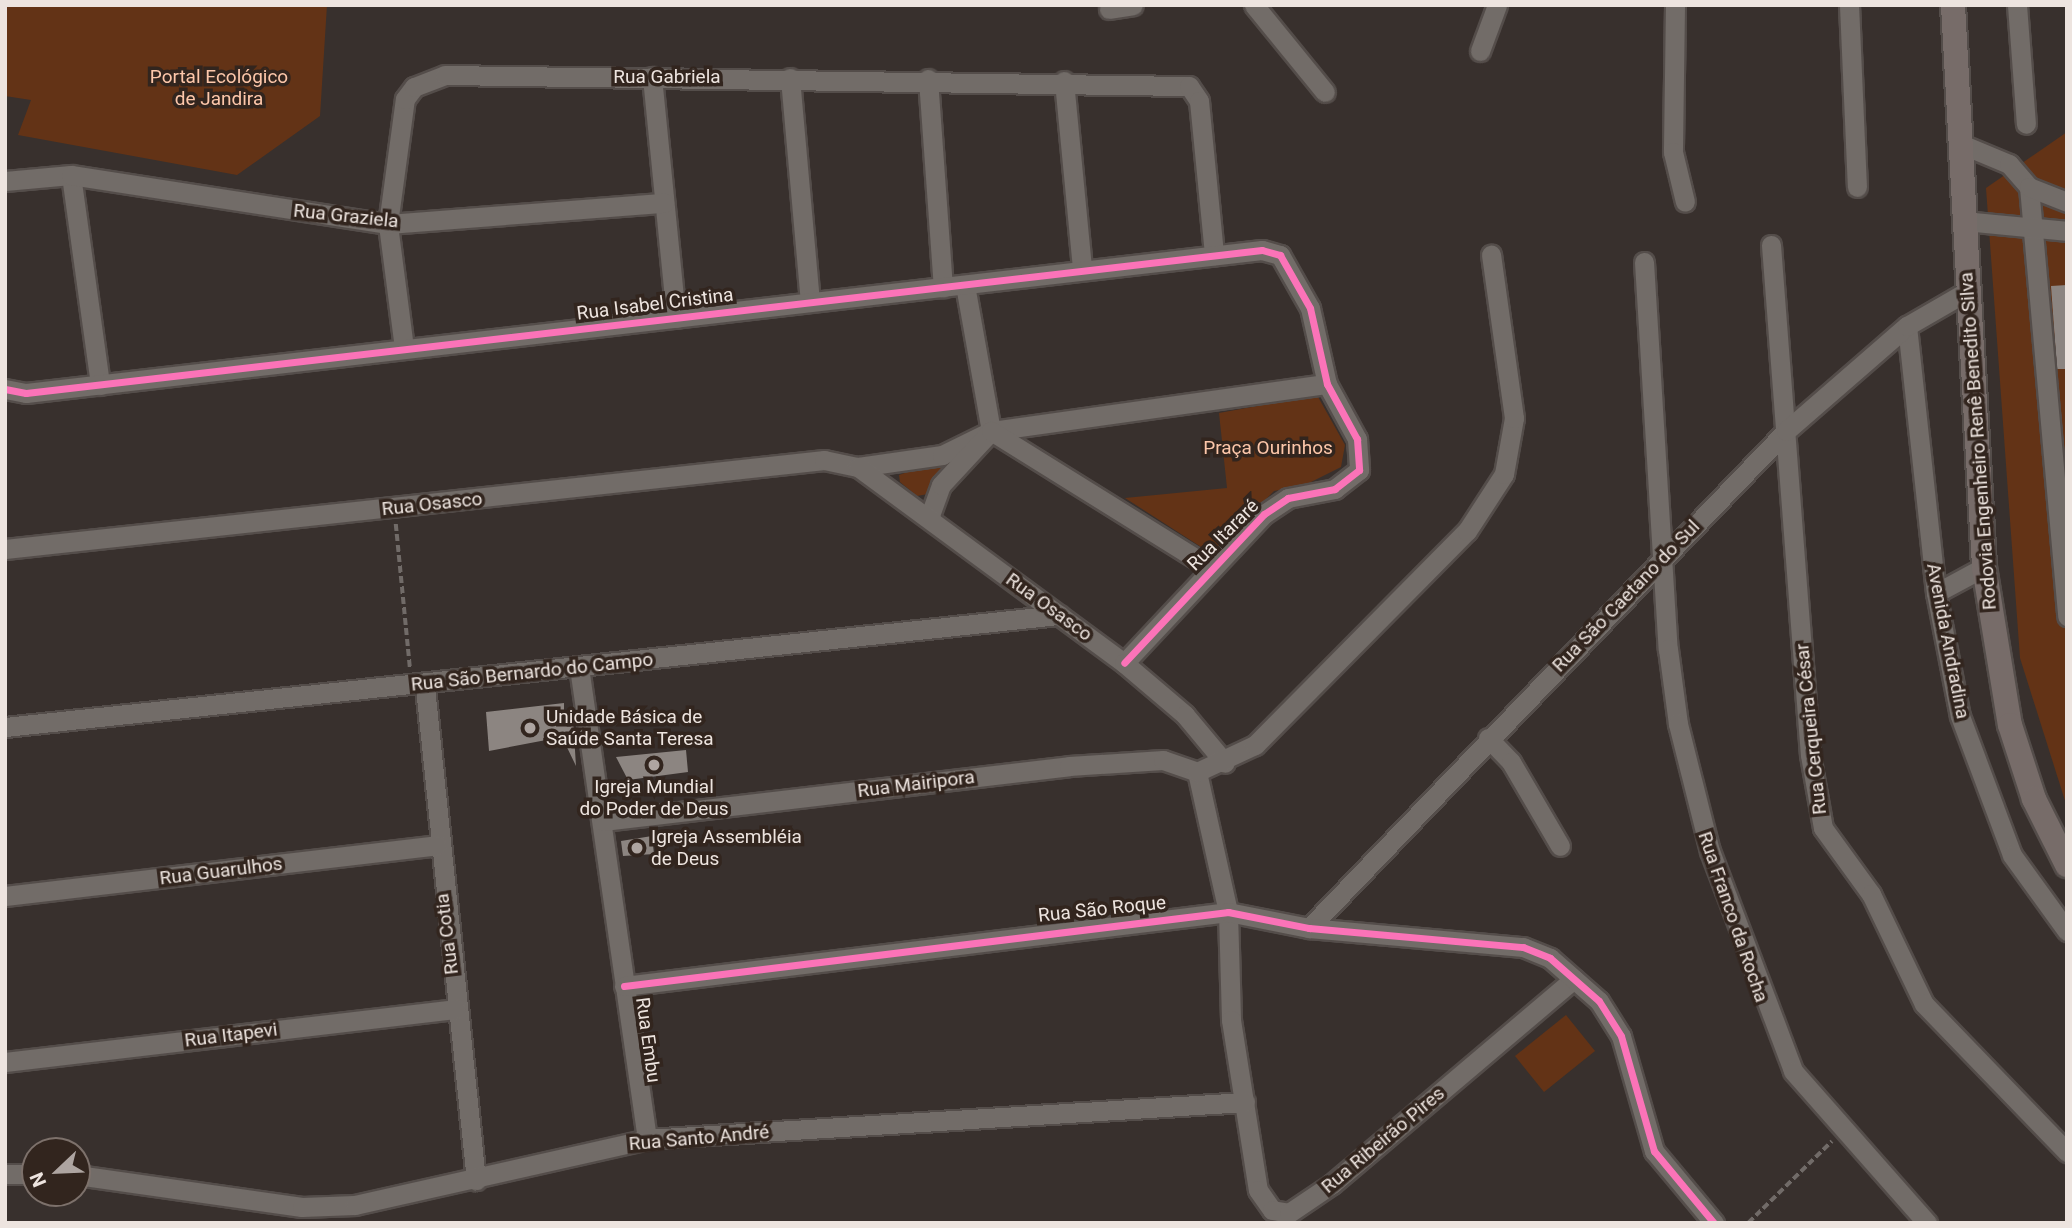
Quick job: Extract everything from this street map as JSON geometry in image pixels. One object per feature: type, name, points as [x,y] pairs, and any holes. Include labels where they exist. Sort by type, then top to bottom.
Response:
[{"type":"main road","name":"Rodovia Engenheiro Renê Benedito Silva","points":[[1953,5],[1966,292],[1984,567],[2010,724],[2034,799],[2067,865]]},
{"type":"street","points":[[1110,9],[1133,5]]},
{"type":"street","points":[[1254,5],[1325,92]]},
{"type":"street","points":[[1480,51],[1497,5]]},
{"type":"street","points":[[1675,5],[1673,152],[1685,202]]},
{"type":"street","points":[[1849,5],[1857,187]]},
{"type":"street","points":[[2017,5],[2026,124]]},
{"type":"street","name":"Rua Gabriela","points":[[404,348],[388,224],[405,99],[414,87],[445,75],[928,79],[1189,86],[1199,101],[1214,255]]},
{"type":"street","points":[[652,77],[676,318]]},
{"type":"street","points":[[790,78],[810,301]]},
{"type":"street","points":[[928,79],[943,287]]},
{"type":"street","points":[[1063,81],[1082,269]]},
{"type":"street","points":[[1961,144],[2009,164],[2029,187],[2067,202]]},
{"type":"street","points":[[71,175],[100,385]]},
{"type":"street","name":"Rua Graziela","points":[[5,181],[71,175],[388,224],[664,203]]},
{"type":"street","points":[[2029,187],[2067,616]]},
{"type":"street","points":[[1964,221],[2031,224],[2067,231]]},
{"type":"street","name":"Rua Cerqueira César","points":[[1772,245],[1810,755],[1823,828],[1871,894],[1924,1004],[2067,1152]]},
{"type":"street","name":"Rua Isabel Cristina","points":[[5,389],[26,393],[100,385],[1262,250],[1280,255],[1310,308],[1327,384]]},
{"type":"street","points":[[1197,772],[1225,763],[1293,710],[1467,531],[1504,474],[1514,418],[1491,255]]},
{"type":"street","name":"Rua Franco da Rocha","points":[[1644,262],[1663,557],[1678,724],[1710,851],[1774,1032],[1793,1071],[1927,1223]]},
{"type":"street","points":[[965,285],[991,431],[1211,568]]},
{"type":"street","name":"Rua São Caetano do Sul","points":[[1309,928],[1488,738],[1786,431],[1907,326],[1966,292]]},
{"type":"street","name":"Avenida Andradina","points":[[1907,326],[1936,593],[1960,716],[2012,855],[2067,930]]},
{"type":"street","name":"Rua Osasco","points":[[5,549],[824,460],[858,467],[942,455],[991,431],[1327,384]]},
{"type":"street","name":"Rua Itararé","points":[[1124,663],[1211,568],[1278,503],[1335,489],[1359,470],[1357,439],[1327,384]]},
{"type":"street","points":[[929,518],[941,485],[991,431]]},
{"type":"street","name":"Rua Osasco","points":[[858,467],[1124,663],[1185,715],[1225,763]]},
{"type":"street","points":[[1936,593],[1984,567]]},
{"type":"street","name":"Rua São Bernardo do Campo","points":[[5,727],[418,686],[1059,615]]},
{"type":"street","name":"Rua Embu","points":[[579,667],[647,1139]]},
{"type":"street","name":"Rua Cotia","points":[[418,686],[477,1180]]},
{"type":"street","points":[[1488,738],[1511,762],[1560,846]]},
{"type":"street","name":"Rua Mairipora","points":[[603,821],[1069,766],[1163,760],[1197,772]]},
{"type":"street","name":"Rua Ribeirão Pires","points":[[1197,772],[1228,912],[1231,1020],[1258,1190],[1272,1210],[1289,1213],[1332,1184],[1574,979]]},
{"type":"street","name":"Rua Guarulhos","points":[[5,897],[436,845]]},
{"type":"street","name":"Rua São Roque","points":[[624,986],[1228,912],[1309,928],[1523,947],[1574,979],[1599,1001],[1621,1037],[1654,1151],[1714,1223]]},
{"type":"street","name":"Rua Itapevi","points":[[5,1062],[456,1009]]},
{"type":"street","name":"Rua Santo André","points":[[91,1177],[302,1207],[355,1205],[477,1180],[647,1139],[1245,1102]]},
{"type":"path","points":[[395,508],[418,686]]},
{"type":"path","points":[[1748,1223],[1843,1130]]},
{"type":"green space","name":"Portal Ecológico de Jandira","points":[[5,5],[327,5],[320,116],[237,175],[18,135],[31,100],[5,96]]},
{"type":"green space","points":[[2067,132],[2067,807],[2020,658],[1986,188]]},
{"type":"green space","name":"Praça Ourinhos","points":[[1317,395],[1345,445],[1341,467],[1305,485],[1274,491],[1212,554],[1125,498],[1227,488],[1219,413]]},
{"type":"green space","points":[[948,457],[951,462],[928,494],[917,496],[900,482],[899,475]]},
{"type":"green space","points":[[1566,1015],[1595,1051],[1544,1092],[1515,1056]]},
{"type":"building","points":[[2067,285],[2067,369],[2057,369],[2051,286]]},
{"type":"building","name":"Unidade Básica de Saúde Santa Teresa","points":[[564,703],[564,718],[573,719],[576,766],[562,737],[489,751],[486,712]]},
{"type":"building","name":"Igreja Mundial do Poder de Deus","points":[[686,750],[688,772],[628,780],[616,757]]},
{"type":"building","name":"Igreja Assembléia de Deus","points":[[652,836],[654,854],[623,856],[621,841]]},
{"type":"cycle path","points":[[5,389],[26,393],[1262,250],[1280,255],[1310,308],[1327,384],[1357,439],[1359,470],[1335,489],[1288,498],[1264,514],[1124,663]]},
{"type":"cycle path","points":[[624,986],[1228,912],[1309,928],[1523,947],[1550,958],[1599,1001],[1621,1036],[1654,1151],[1714,1223]]},
{"type":"place","name":"Unidade Básica de Saúde Santa Teresa","points":[[530,728]]},
{"type":"place","name":"Igreja Mundial do Poder de Deus","points":[[654,765]]},
{"type":"place","name":"Igreja Assembléia de Deus","points":[[637,848]]}]
